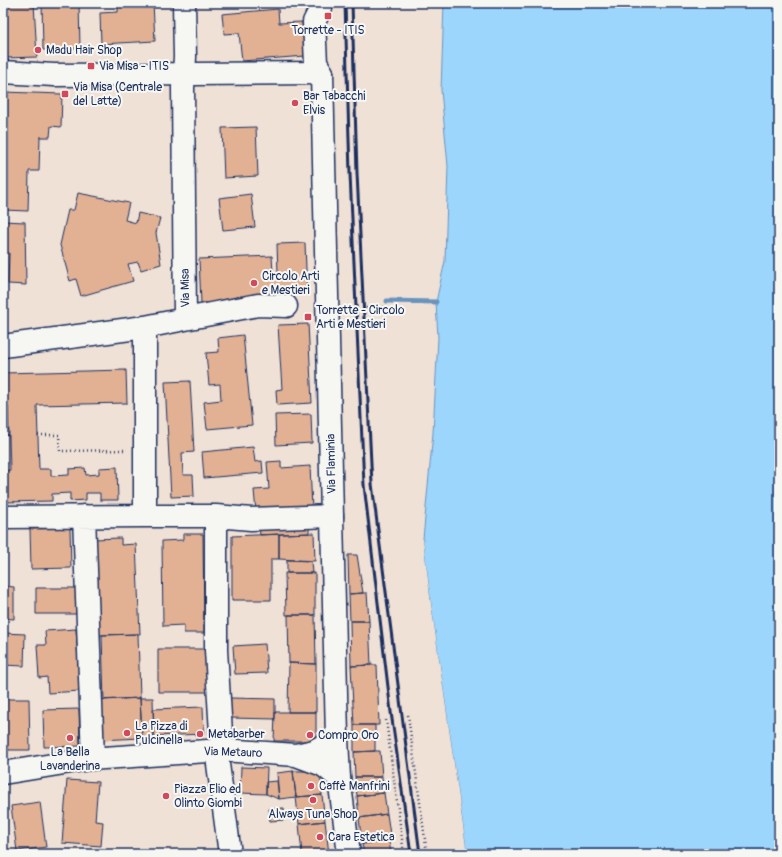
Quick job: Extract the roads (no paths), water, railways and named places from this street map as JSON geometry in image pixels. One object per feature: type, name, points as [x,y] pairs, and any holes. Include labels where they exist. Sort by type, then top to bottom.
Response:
[{"type":"street","name":"Via Misa","points":[[3,346],[145,327],[185,319],[183,88],[184,3]]},
{"type":"street","name":"Via Flaminia","points":[[321,5],[314,22],[314,28],[316,63],[322,73],[337,738],[339,778],[349,854]]},
{"type":"street","points":[[3,72],[54,75],[322,73]]},
{"type":"street","points":[[185,319],[258,305],[286,306]]},
{"type":"street","points":[[145,327],[145,516]]},
{"type":"street","points":[[84,516],[93,758]]},
{"type":"street","points":[[3,517],[216,516],[252,519],[332,516]]},
{"type":"street","points":[[216,516],[216,650],[219,750],[230,854]]},
{"type":"street","name":"Via Metauro","points":[[3,773],[93,758],[219,750],[296,755],[314,751],[337,738]]},
{"type":"street","name":"Via Metauro","points":[[296,755],[323,765],[339,778]]},
{"type":"water","points":[[444,3],[779,3],[779,854],[467,854],[423,539],[433,433],[438,338],[436,302],[445,261],[448,166],[441,90]]},
{"type":"waterway","points":[[387,301],[436,302]]},
{"type":"railway","points":[[345,3],[350,174],[364,485],[391,712],[411,854]]},
{"type":"railway","points":[[352,3],[357,173],[372,484],[420,854]]},
{"type":"place","name":"Torrette - ITIS","points":[[328,16]]},
{"type":"place","name":"Madu Hair Shop","points":[[38,50]]},
{"type":"place","name":"Via Misa - ITIS","points":[[91,66]]},
{"type":"place","name":"Via Misa (Centrale del Latte)","points":[[65,94]]},
{"type":"place","name":"Bar Tabacchi Elvis","points":[[295,103]]},
{"type":"place","name":"Circolo Arti e Mestieri","points":[[254,283]]},
{"type":"place","name":"Torrette - Circolo Arti e Mestieri","points":[[308,317]]},
{"type":"place","name":"La Pizza di Pulcinella","points":[[127,733]]},
{"type":"place","name":"Metabarber","points":[[200,734]]},
{"type":"place","name":"Compro Oro","points":[[310,735]]},
{"type":"place","name":"La Bella Lavanderina","points":[[70,738]]},
{"type":"place","name":"Caffè Manfrini","points":[[311,786]]},
{"type":"place","name":"Piazza Elio ed Olinto Giombi","points":[[166,796]]},
{"type":"place","name":"Always Tuna Shop","points":[[313,800]]},
{"type":"place","name":"Cara Estetica","points":[[320,837]]}]
